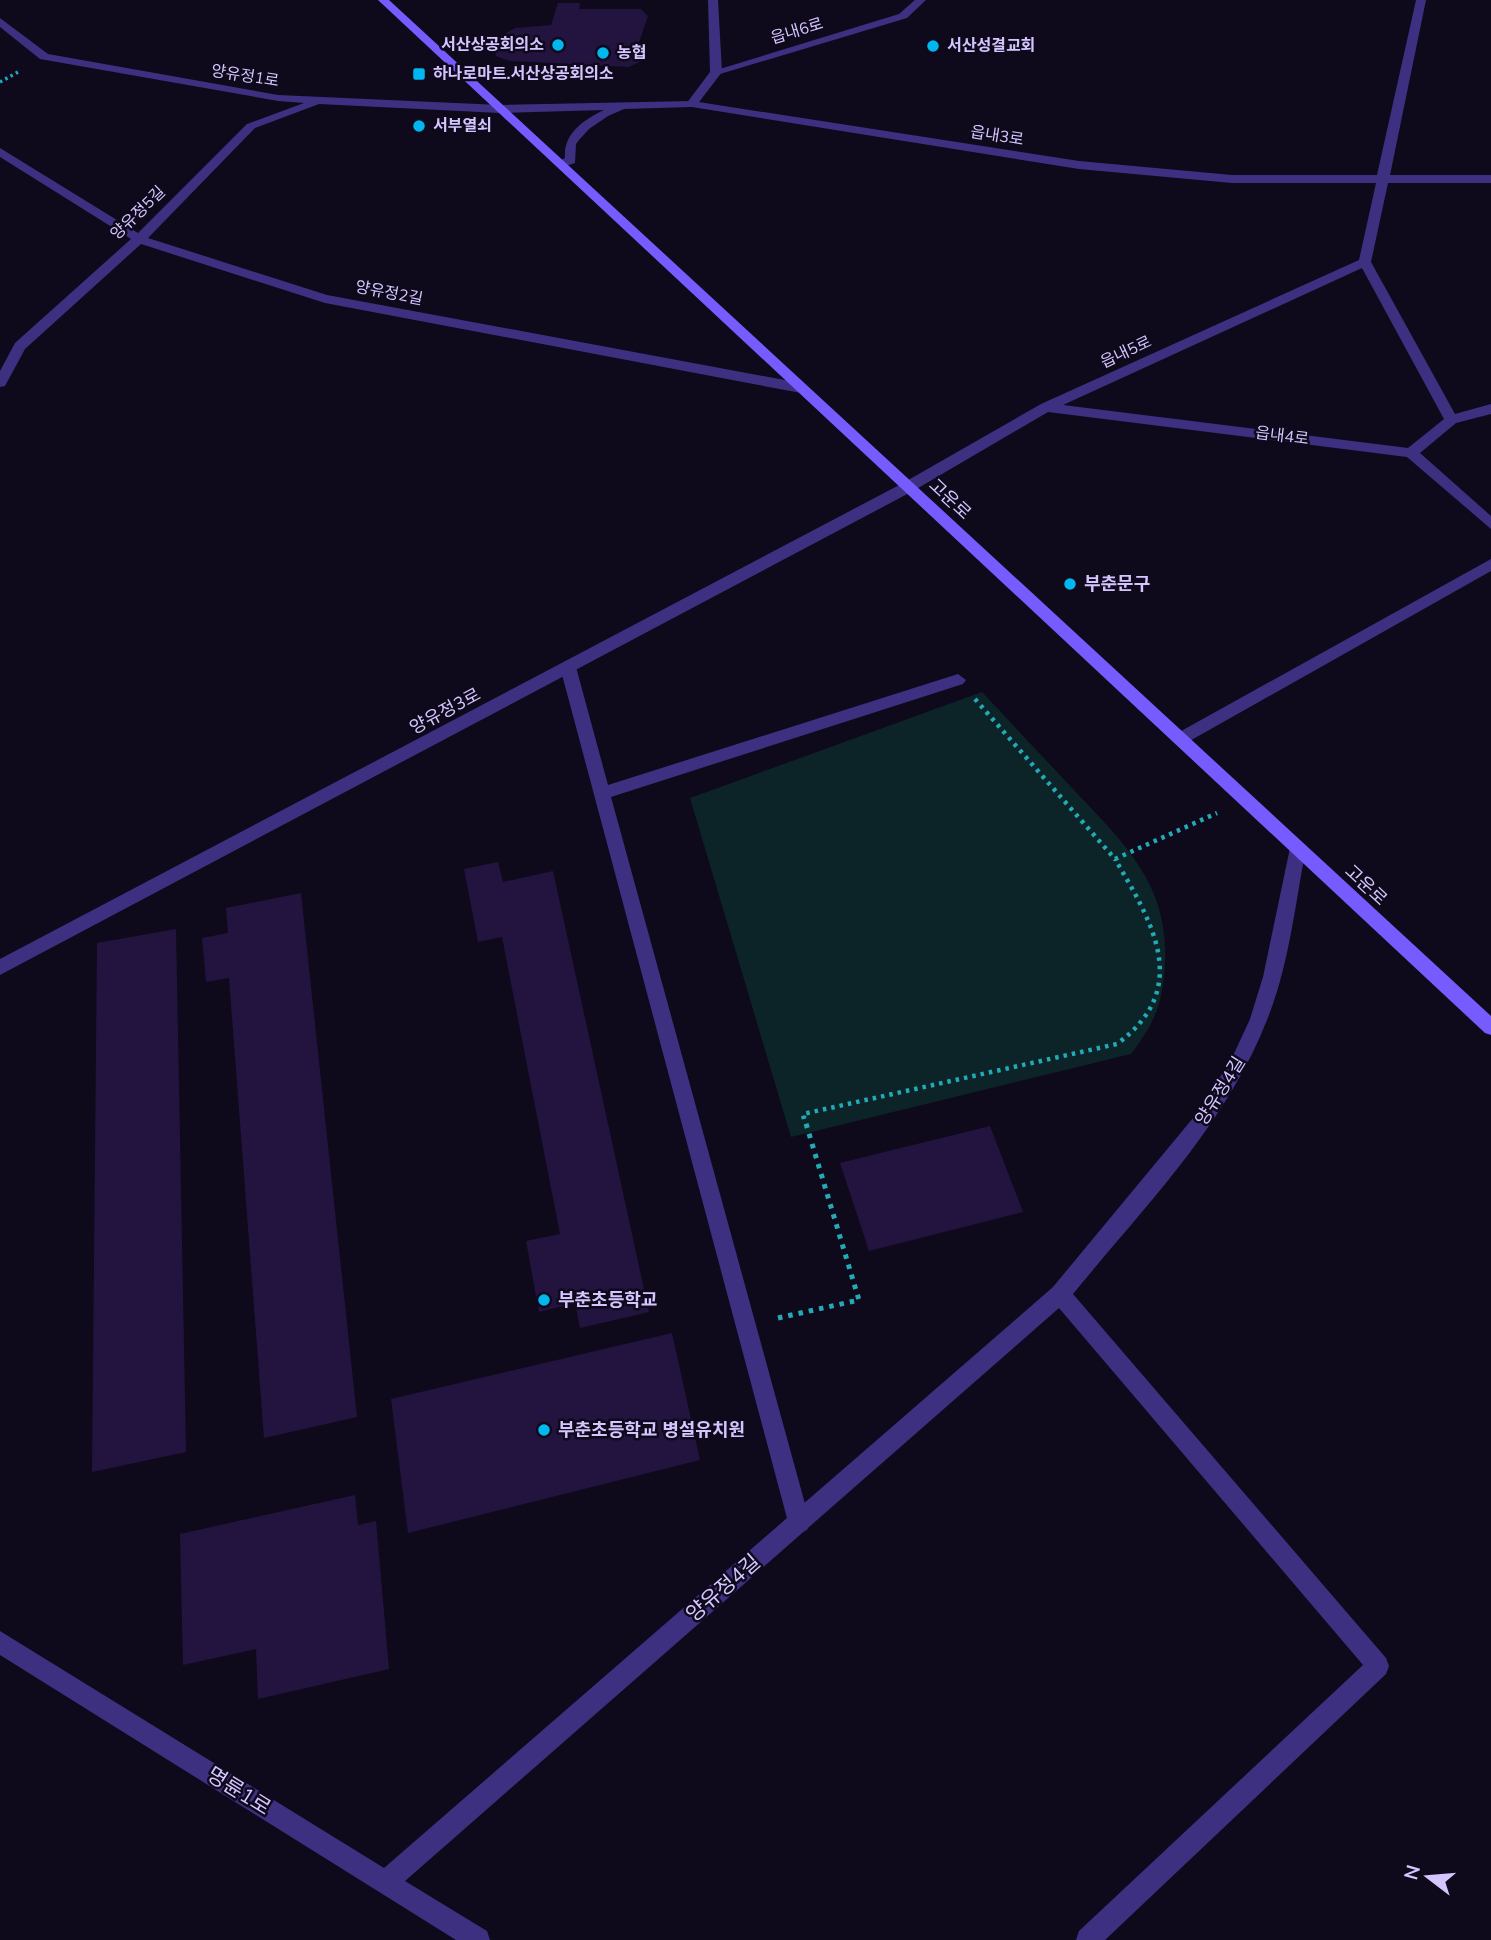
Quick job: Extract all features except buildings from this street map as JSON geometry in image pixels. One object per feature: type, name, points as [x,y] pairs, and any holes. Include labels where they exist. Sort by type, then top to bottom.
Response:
[{"type":"street","name":"고운로","points":[[383,0],[1491,1027]]},
{"type":"street","points":[[692,104],[716,72],[713,0]]},
{"type":"street","name":"읍내6로","points":[[716,72],[903,16],[922,0]]},
{"type":"street","points":[[1421,0],[1365,262],[1451,420]]},
{"type":"street","name":"양유정1로","points":[[0,21],[44,57],[278,98],[500,109]]},
{"type":"street","name":"양유정5길","points":[[0,383],[20,346],[139,239],[251,126],[324,99]]},
{"type":"street","name":"읍내3로","points":[[500,109],[642,103],[692,104],[1079,165],[1232,179],[1491,179]]},
{"type":"street","points":[[560,164],[571,159],[570,144],[587,124],[605,113],[642,103]]},
{"type":"street","name":"양유정2길","points":[[0,152],[139,239],[325,299],[801,388]]},
{"type":"street","name":"읍내5로","points":[[908,487],[1046,407],[1365,262]]},
{"type":"street","points":[[0,346],[20,346]]},
{"type":"street","name":"읍내4로","points":[[1046,407],[1411,453]]},
{"type":"street","points":[[1491,409],[1451,420],[1411,453],[1491,524]]},
{"type":"street","name":"양유정3로","points":[[0,968],[908,487]]},
{"type":"street","points":[[1180,739],[1491,564]]},
{"type":"street","points":[[568,667],[799,1522]]},
{"type":"street","points":[[602,793],[958,680]]},
{"type":"street","name":"양유정4길","points":[[386,1882],[1060,1294],[1205,1118],[1239,1063],[1259,1019],[1272,977],[1298,848]]},
{"type":"street","points":[[1060,1294],[1378,1666],[1088,1940]]},
{"type":"street","name":"명륜1로","points":[[0,1642],[478,1940]]},
{"type":"path","points":[[747,1326],[859,1300],[803,1114],[1117,1044],[1140,1023],[1157,985],[1157,944],[1149,920],[1115,859],[958,680]]},
{"type":"path","points":[[1115,859],[1246,800]]},
{"type":"green space","points":[[982,692],[1109,827],[1139,866],[1151,887],[1164,934],[1165,962],[1157,1011],[1131,1054],[791,1137],[690,798]]},
{"type":"place","name":"서산상공회의소","points":[[558,45]]},
{"type":"place","name":"서산성결교회","points":[[933,46]]},
{"type":"place","name":"농협","points":[[603,53]]},
{"type":"place","name":"하나로마트.서산상공회의소","points":[[419,74]]},
{"type":"place","name":"서부열쇠","points":[[419,126]]},
{"type":"place","name":"부춘문구","points":[[1070,584]]},
{"type":"place","name":"부춘초등학교","points":[[544,1300]]},
{"type":"place","name":"부춘초등학교 병설유치원","points":[[544,1430]]}]
